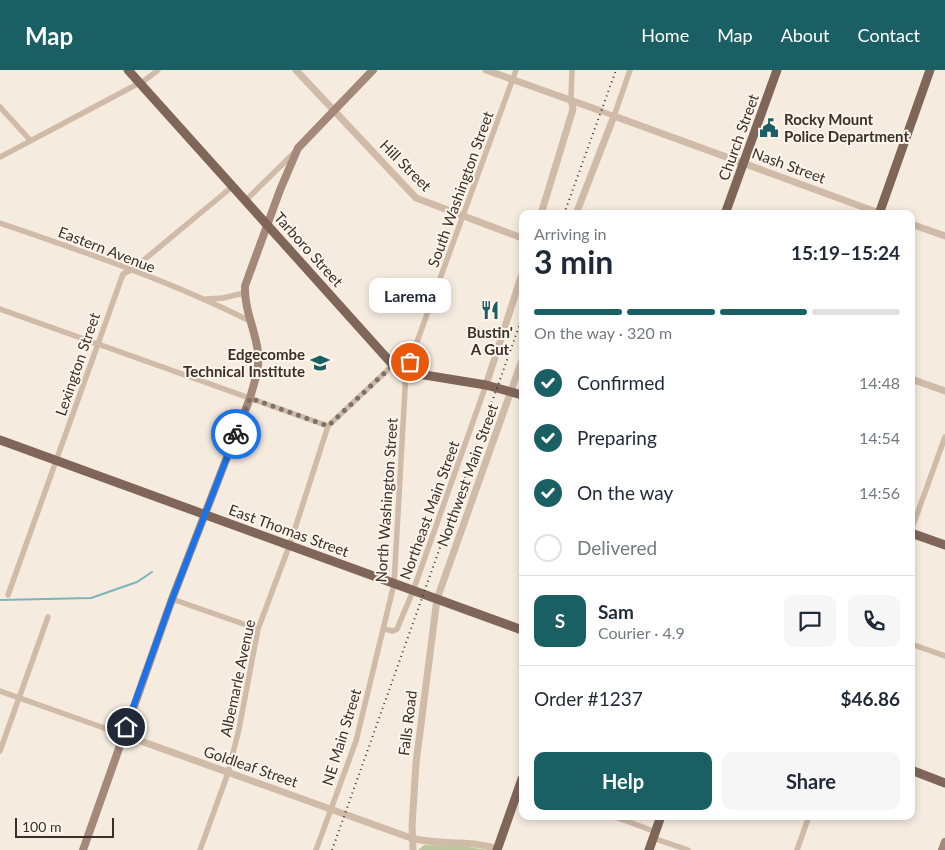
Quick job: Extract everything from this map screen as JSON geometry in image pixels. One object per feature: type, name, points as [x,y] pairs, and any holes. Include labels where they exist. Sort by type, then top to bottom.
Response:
[{"type":"main road","name":"Tarboro Street","points":[[128,70],[268,223],[393,365],[406,372],[486,385],[519,394]]},
{"type":"main road","points":[[83,850],[172,599],[250,398],[258,371],[258,354],[244,292],[268,223],[298,148],[373,70]]},
{"type":"main road","name":"Church Street","points":[[726,210],[777,70]]},
{"type":"main road","points":[[881,210],[930,70]]},
{"type":"main road","name":"East Thomas Street","points":[[0,440],[519,629]]},
{"type":"main road","points":[[915,534],[945,546]]},
{"type":"main road","points":[[915,772],[945,783]]},
{"type":"main road","points":[[497,850],[519,789]]},
{"type":"main road","points":[[649,850],[660,820]]},
{"type":"main road","points":[[942,850],[945,842]]},
{"type":"street","points":[[0,157],[138,82],[145,80],[158,70]]},
{"type":"street","name":"Hill Street","points":[[296,70],[416,198],[462,217],[519,237]]},
{"type":"street","points":[[486,70],[601,111]]},
{"type":"street","name":"South Washington Street","points":[[406,372],[516,70]]},
{"type":"street","points":[[542,210],[573,109],[571,100],[572,70]]},
{"type":"street","points":[[578,210],[630,70]]},
{"type":"street","points":[[0,107],[30,140]]},
{"type":"street","name":"Nash Street","points":[[601,111],[872,210]]},
{"type":"street","points":[[246,200],[298,148]]},
{"type":"street","name":"Lexington Street","points":[[8,595],[122,277],[233,186]]},
{"type":"street","name":"Eastern Avenue","points":[[0,223],[133,269],[163,284],[205,299],[250,321]]},
{"type":"street","points":[[915,225],[945,236]]},
{"type":"street","points":[[486,385],[519,283]]},
{"type":"street","points":[[205,299],[223,298],[244,292]]},
{"type":"street","points":[[0,309],[328,426],[393,365]]},
{"type":"street","name":"Northwest Main Street","points":[[437,599],[507,390],[519,366]]},
{"type":"street","name":"North Washington Street","points":[[384,629],[394,584],[406,372]]},
{"type":"street","points":[[915,380],[945,391]]},
{"type":"street","name":"Northeast Main Street","points":[[384,629],[393,631],[397,629],[413,590],[486,385]]},
{"type":"street","name":"Albemarle Avenue","points":[[200,850],[228,773],[247,696],[258,629],[290,544],[328,426]]},
{"type":"street","points":[[915,521],[945,438]]},
{"type":"street","points":[[172,599],[258,629]]},
{"type":"street","name":"Falls Road","points":[[413,850],[414,790],[422,702],[437,599]]},
{"type":"street","points":[[0,751],[48,617]]},
{"type":"street","name":"NE Main Street","points":[[316,850],[356,741],[384,629]]},
{"type":"street","points":[[915,645],[945,656]]},
{"type":"street","name":"Goldleaf Street","points":[[0,691],[412,838],[436,844],[476,843],[497,850]]},
{"type":"street","points":[[622,820],[688,850]]},
{"type":"street","points":[[797,850],[808,820]]},
{"type":"green space","points":[[424,845],[462,846],[487,850],[418,850]]},
{"type":"waterway","points":[[0,600],[91,598],[137,582],[152,572]]},
{"type":"railway","points":[[565,210],[616,70]]},
{"type":"railway","points":[[332,850],[519,326]]},
{"type":"way so far","points":[[236,434],[250,398],[328,426],[393,365],[406,372],[410,362]]},
{"type":"place","name":"Rocky Mount Police Department","points":[[769,128]]},
{"type":"place","name":"Bustin' A Gut","points":[[490,310]]},
{"type":"place","name":"Larema","points":[[410,362]]},
{"type":"place","name":"Edgecombe Technical Institute","points":[[320,363]]},
{"type":"route","points":[[126,727],[172,599],[236,434]]}]
